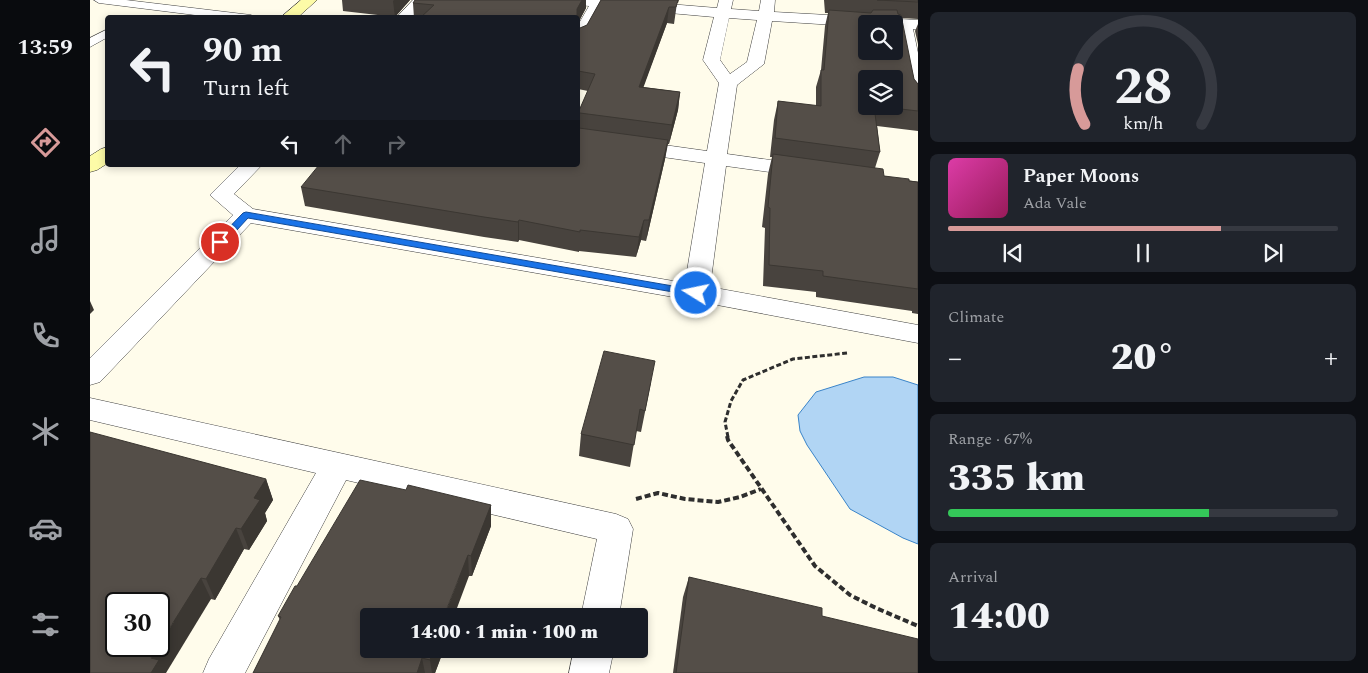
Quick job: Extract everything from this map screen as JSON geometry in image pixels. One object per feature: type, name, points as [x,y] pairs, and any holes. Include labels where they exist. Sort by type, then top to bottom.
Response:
[{"type":"street","points":[[291,15],[310,0]]},
{"type":"street","points":[[406,15],[419,2],[427,0]]},
{"type":"street","points":[[566,0],[725,6],[765,17],[911,24],[918,96]]},
{"type":"street","points":[[696,293],[728,83],[754,64],[768,0]]},
{"type":"street","points":[[580,35],[599,2]]},
{"type":"street","points":[[725,6],[711,60],[728,83]]},
{"type":"street","points":[[580,139],[822,173]]},
{"type":"street","points":[[90,166],[105,155]]},
{"type":"street","points":[[250,167],[221,195],[246,215],[696,293],[918,334]]},
{"type":"street","points":[[90,375],[246,215]]},
{"type":"street","points":[[90,409],[616,529],[601,608]]},
{"type":"street","points":[[223,673],[338,466]]},
{"type":"street","points":[[589,673],[592,658]]},
{"type":"lane","points":[[99,0],[144,2],[231,15]]},
{"type":"lane","points":[[136,15],[144,2]]},
{"type":"lane","points":[[90,42],[105,34]]},
{"type":"path","points":[[851,353],[793,359],[743,380],[731,401],[725,422],[728,440],[815,566],[832,584],[859,601],[918,626]]},
{"type":"path","points":[[616,529],[635,499],[658,493],[685,499],[718,502],[762,489]]},
{"type":"water","points":[[864,377],[893,377],[918,385],[918,544],[903,538],[850,509],[807,445],[800,431],[798,415],[816,392]]},
{"type":"building","points":[[415,0],[582,0],[577,9],[577,15],[423,15],[434,5],[413,3]]},
{"type":"building","points":[[601,0],[678,0],[676,7],[669,7],[639,87],[680,92],[672,125],[580,113],[580,108],[595,74],[580,71],[580,28],[587,25]]},
{"type":"building","points":[[877,0],[918,0],[918,2]]},
{"type":"building","points":[[829,10],[871,13],[873,10],[897,10],[898,14],[901,15],[858,15],[858,60],[903,60],[903,25],[914,79],[918,84],[918,111],[903,109],[903,70],[858,70],[858,115],[875,115],[880,152],[775,138],[778,101],[821,106],[821,70],[824,70]]},
{"type":"building","points":[[580,128],[668,140],[649,220],[644,220],[639,237],[580,230],[580,232],[519,220],[518,222],[484,217],[301,187],[317,167],[580,167]]},
{"type":"building","points":[[773,154],[883,169],[884,176],[918,182],[918,289],[823,276],[823,271],[769,265],[770,208],[768,207]]},
{"type":"building","points":[[604,351],[655,361],[645,411],[640,409],[634,445],[581,434]]},
{"type":"building","points":[[90,432],[266,479],[254,498],[260,500],[241,529],[236,528],[206,579],[201,578],[170,627],[170,592],[105,592],[105,657],[152,657],[159,660],[151,673],[90,673]]},
{"type":"building","points":[[360,480],[406,490],[408,485],[491,505],[471,556],[468,555],[447,608],[360,608],[360,658],[422,658],[417,673],[253,673],[281,617],[278,616],[295,586],[297,586]]},
{"type":"building","points":[[689,577],[822,608],[822,616],[918,639],[918,673],[676,673]]},
{"type":"route","points":[[220,242],[246,215],[696,293]]}]
